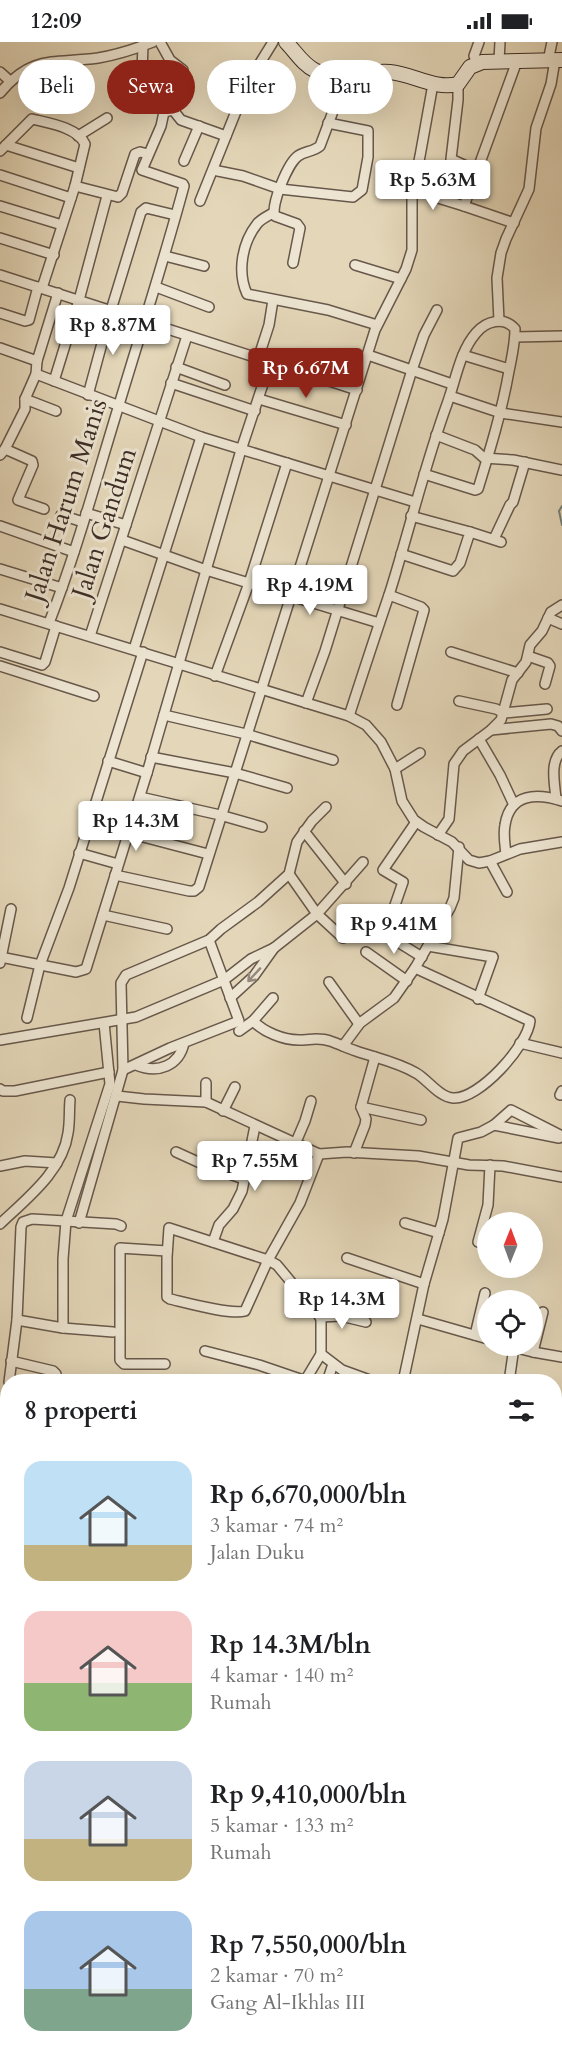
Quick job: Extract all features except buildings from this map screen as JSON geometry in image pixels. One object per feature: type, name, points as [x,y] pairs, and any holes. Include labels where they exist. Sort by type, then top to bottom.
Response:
[{"type":"street","points":[[160,42],[170,60]]},
{"type":"street","points":[[200,201],[247,84],[273,42]]},
{"type":"street","points":[[478,42],[474,56],[478,63]]},
{"type":"street","points":[[499,61],[500,42]]},
{"type":"street","points":[[499,321],[498,268],[506,239],[529,189],[536,128],[555,60],[552,42]]},
{"type":"street","points":[[289,43],[308,66]]},
{"type":"street","points":[[0,93],[10,81],[40,64],[52,61],[101,57],[148,44],[146,60]]},
{"type":"street","points":[[477,171],[451,159],[458,84],[470,67],[478,63],[555,60]]},
{"type":"street","points":[[464,206],[517,61]]},
{"type":"street","points":[[0,72],[10,81]]},
{"type":"street","points":[[393,73],[433,84],[458,84]]},
{"type":"street","points":[[115,875],[194,891],[199,886],[377,325],[401,279],[412,250],[411,204],[433,84]]},
{"type":"street","points":[[75,186],[106,193],[107,196],[121,196],[135,154],[140,152],[148,154],[163,114]]},
{"type":"street","points":[[176,114],[181,120],[226,136]]},
{"type":"street","points":[[332,114],[320,146],[297,156],[284,177],[273,213],[256,226],[245,247],[242,262],[243,280],[247,294],[328,310],[377,325]]},
{"type":"street","points":[[78,136],[107,118]]},
{"type":"street","points":[[0,313],[28,320],[54,255],[85,144],[78,136],[65,128],[32,119],[3,148]]},
{"type":"street","points":[[213,170],[243,176],[280,189],[353,196],[362,190],[368,158],[368,131],[328,123]]},
{"type":"street","points":[[184,161],[199,126]]},
{"type":"street","points":[[3,148],[79,168]]},
{"type":"street","name":"Jalan Harum Manis","points":[[0,652],[42,665],[45,662],[62,588],[156,287],[184,186],[144,172],[142,166],[148,154]]},
{"type":"street","points":[[0,175],[70,198]]},
{"type":"street","points":[[414,183],[438,191],[438,198],[514,223]]},
{"type":"street","points":[[54,381],[107,196]]},
{"type":"street","points":[[0,206],[62,225]]},
{"type":"street","points":[[88,395],[142,209],[175,215]]},
{"type":"street","points":[[273,213],[282,220],[297,224],[300,228],[293,262]]},
{"type":"street","points":[[0,238],[54,255]]},
{"type":"street","points":[[165,256],[204,266]]},
{"type":"street","points":[[355,265],[401,279]]},
{"type":"street","points":[[0,275],[357,390]]},
{"type":"street","points":[[156,287],[209,307]]},
{"type":"street","points":[[44,509],[19,501],[33,463],[3,452],[23,414],[25,399],[36,374],[37,361],[58,294]]},
{"type":"street","points":[[258,359],[269,325],[273,300]]},
{"type":"street","points":[[306,703],[411,370],[424,335],[437,310]]},
{"type":"street","points":[[349,716],[389,595],[415,502],[452,384],[463,355],[475,334],[485,324],[499,321],[512,326],[515,329],[515,336],[501,413],[477,490],[424,474]]},
{"type":"street","name":"Jalan Gandum","points":[[90,636],[187,336]]},
{"type":"street","points":[[515,336],[562,336]]},
{"type":"street","points":[[0,348],[37,361]]},
{"type":"street","points":[[463,355],[509,369]]},
{"type":"street","points":[[368,356],[452,384]]},
{"type":"street","points":[[11,909],[3,934],[0,959],[76,972],[86,969],[140,797],[241,450],[270,363]]},
{"type":"street","points":[[176,367],[225,385]]},
{"type":"street","points":[[36,374],[201,437],[415,502]]},
{"type":"street","points":[[171,383],[255,411]]},
{"type":"street","points":[[450,396],[501,413],[562,422]]},
{"type":"street","points":[[25,399],[56,411]]},
{"type":"street","points":[[259,399],[346,425]]},
{"type":"street","points":[[436,435],[476,450],[487,459],[525,462],[562,470]]},
{"type":"street","points":[[27,1018],[40,965],[69,888],[108,761],[164,555],[201,437]]},
{"type":"street","points":[[411,516],[498,541],[525,462]]},
{"type":"street","points":[[215,676],[249,583],[287,463]]},
{"type":"street","points":[[61,515],[126,525]]},
{"type":"street","points":[[0,526],[74,552]]},
{"type":"street","points":[[401,554],[453,571],[460,563],[470,532]]},
{"type":"street","points":[[122,540],[206,570],[379,623]]},
{"type":"street","points":[[0,569],[62,588]]},
{"type":"street","points":[[389,595],[424,610],[397,705]]},
{"type":"street","points":[[438,835],[449,819],[454,764],[463,751],[501,720],[512,680],[528,656],[530,645],[542,632],[554,609],[562,605]]},
{"type":"street","points":[[0,609],[349,716],[371,729],[387,753],[395,769],[402,801],[416,822],[459,847],[469,860],[479,863],[490,861],[520,849],[562,842]]},
{"type":"street","points":[[548,618],[562,624]]},
{"type":"street","points":[[451,652],[518,673]]},
{"type":"street","points":[[528,656],[548,663],[550,666],[545,684]]},
{"type":"street","points":[[0,666],[94,696]]},
{"type":"street","points":[[459,701],[496,709],[504,713],[547,709]]},
{"type":"street","points":[[164,715],[246,734],[333,760]]},
{"type":"street","points":[[491,730],[551,724],[558,726],[562,731]]},
{"type":"street","points":[[479,739],[514,805]]},
{"type":"street","points":[[506,854],[505,822],[514,805],[524,799],[539,795],[559,800],[555,766],[556,757],[562,751]]},
{"type":"street","points":[[395,769],[420,753]]},
{"type":"street","points":[[151,757],[235,773],[287,788]]},
{"type":"street","points":[[108,761],[147,773]]},
{"type":"street","points":[[140,797],[262,827]]},
{"type":"street","points":[[79,1222],[123,1070],[121,983],[126,975],[208,940],[258,902],[289,873],[297,842],[326,807]]},
{"type":"street","points":[[416,822],[383,870],[403,882],[385,934],[422,957]]},
{"type":"street","points":[[304,831],[346,884]]},
{"type":"street","points":[[128,833],[208,854]]},
{"type":"street","points":[[343,1046],[358,1024],[394,998],[422,957],[454,898],[459,847]]},
{"type":"street","points":[[79,853],[118,864]]},
{"type":"street","points":[[490,861],[507,892]]},
{"type":"street","points":[[0,1040],[136,1017],[224,980],[251,959],[274,948],[317,914],[346,884],[363,862]]},
{"type":"street","points":[[289,873],[317,914],[343,939]]},
{"type":"street","points":[[103,915],[167,929]]},
{"type":"street","points":[[123,1070],[238,1022],[208,940]]},
{"type":"street","points":[[428,946],[493,957],[478,999]]},
{"type":"street","points":[[230,998],[254,976],[274,948]]},
{"type":"street","points":[[366,952],[406,981]]},
{"type":"street","points":[[253,1021],[268,1031],[287,1039],[321,1038],[413,1071],[446,1096],[452,1098],[471,1094],[484,1085],[506,1062],[529,1027],[528,1019],[478,999],[415,968]]},
{"type":"street","points":[[329,982],[358,1024]]},
{"type":"street","points":[[239,1031],[253,1021],[273,998]]},
{"type":"street","points":[[63,1328],[63,1259],[66,1221],[109,1091],[104,1023]]},
{"type":"street","points":[[136,1065],[160,1068],[176,1061],[182,1053],[184,1043]]},
{"type":"street","points":[[520,1043],[562,1053]]},
{"type":"street","points":[[354,1153],[366,1119],[361,1107],[375,1057]]},
{"type":"street","points":[[0,1089],[15,1091],[109,1072]]},
{"type":"street","points":[[206,1083],[206,1102]]},
{"type":"street","points":[[223,1111],[235,1088]]},
{"type":"street","points":[[117,1096],[206,1102],[319,1154],[418,1156],[452,1163],[490,1165],[562,1177]]},
{"type":"street","points":[[0,1224],[36,1190],[57,1163],[68,1134],[70,1100]]},
{"type":"street","points":[[296,1142],[311,1101]]},
{"type":"street","points":[[361,1107],[421,1120]]},
{"type":"street","points":[[405,1374],[424,1284],[439,1233],[458,1138],[481,1132],[494,1125],[507,1112],[514,1110],[562,1137]]},
{"type":"street","points":[[494,1125],[562,1137]]},
{"type":"street","points":[[213,1242],[219,1225],[238,1200],[255,1126]]},
{"type":"street","points":[[176,1152],[218,1171],[244,1179]]},
{"type":"street","points":[[309,1374],[321,1354],[321,1320],[283,1271],[268,1260],[169,1228],[167,1251],[167,1297],[240,1312],[245,1311],[268,1260],[300,1203],[319,1154]]},
{"type":"street","points":[[0,1166],[25,1161],[57,1163]]},
{"type":"street","points":[[486,1212],[490,1165]]},
{"type":"street","points":[[10,1374],[17,1320],[23,1222],[32,1219],[121,1226]]},
{"type":"street","points":[[405,1223],[439,1233]]},
{"type":"street","points":[[165,1364],[124,1364],[120,1360],[120,1248],[167,1251]]},
{"type":"street","points":[[347,1258],[424,1284]]},
{"type":"street","points":[[320,1317],[341,1316],[366,1322]]},
{"type":"street","points":[[418,1319],[475,1335],[477,1327]]},
{"type":"street","points":[[17,1320],[63,1328],[113,1332]]},
{"type":"street","points":[[205,1351],[285,1374]]},
{"type":"street","points":[[321,1354],[342,1370],[353,1374]]},
{"type":"street","points":[[543,1354],[562,1357]]},
{"type":"street","points":[[509,1374],[510,1356]]},
{"type":"street","points":[[11,1361],[53,1371],[56,1374]]},
{"type":"street","points":[[330,1374],[333,1364]]},
{"type":"waterway","points":[[562,506],[559,511],[562,525]]}]
